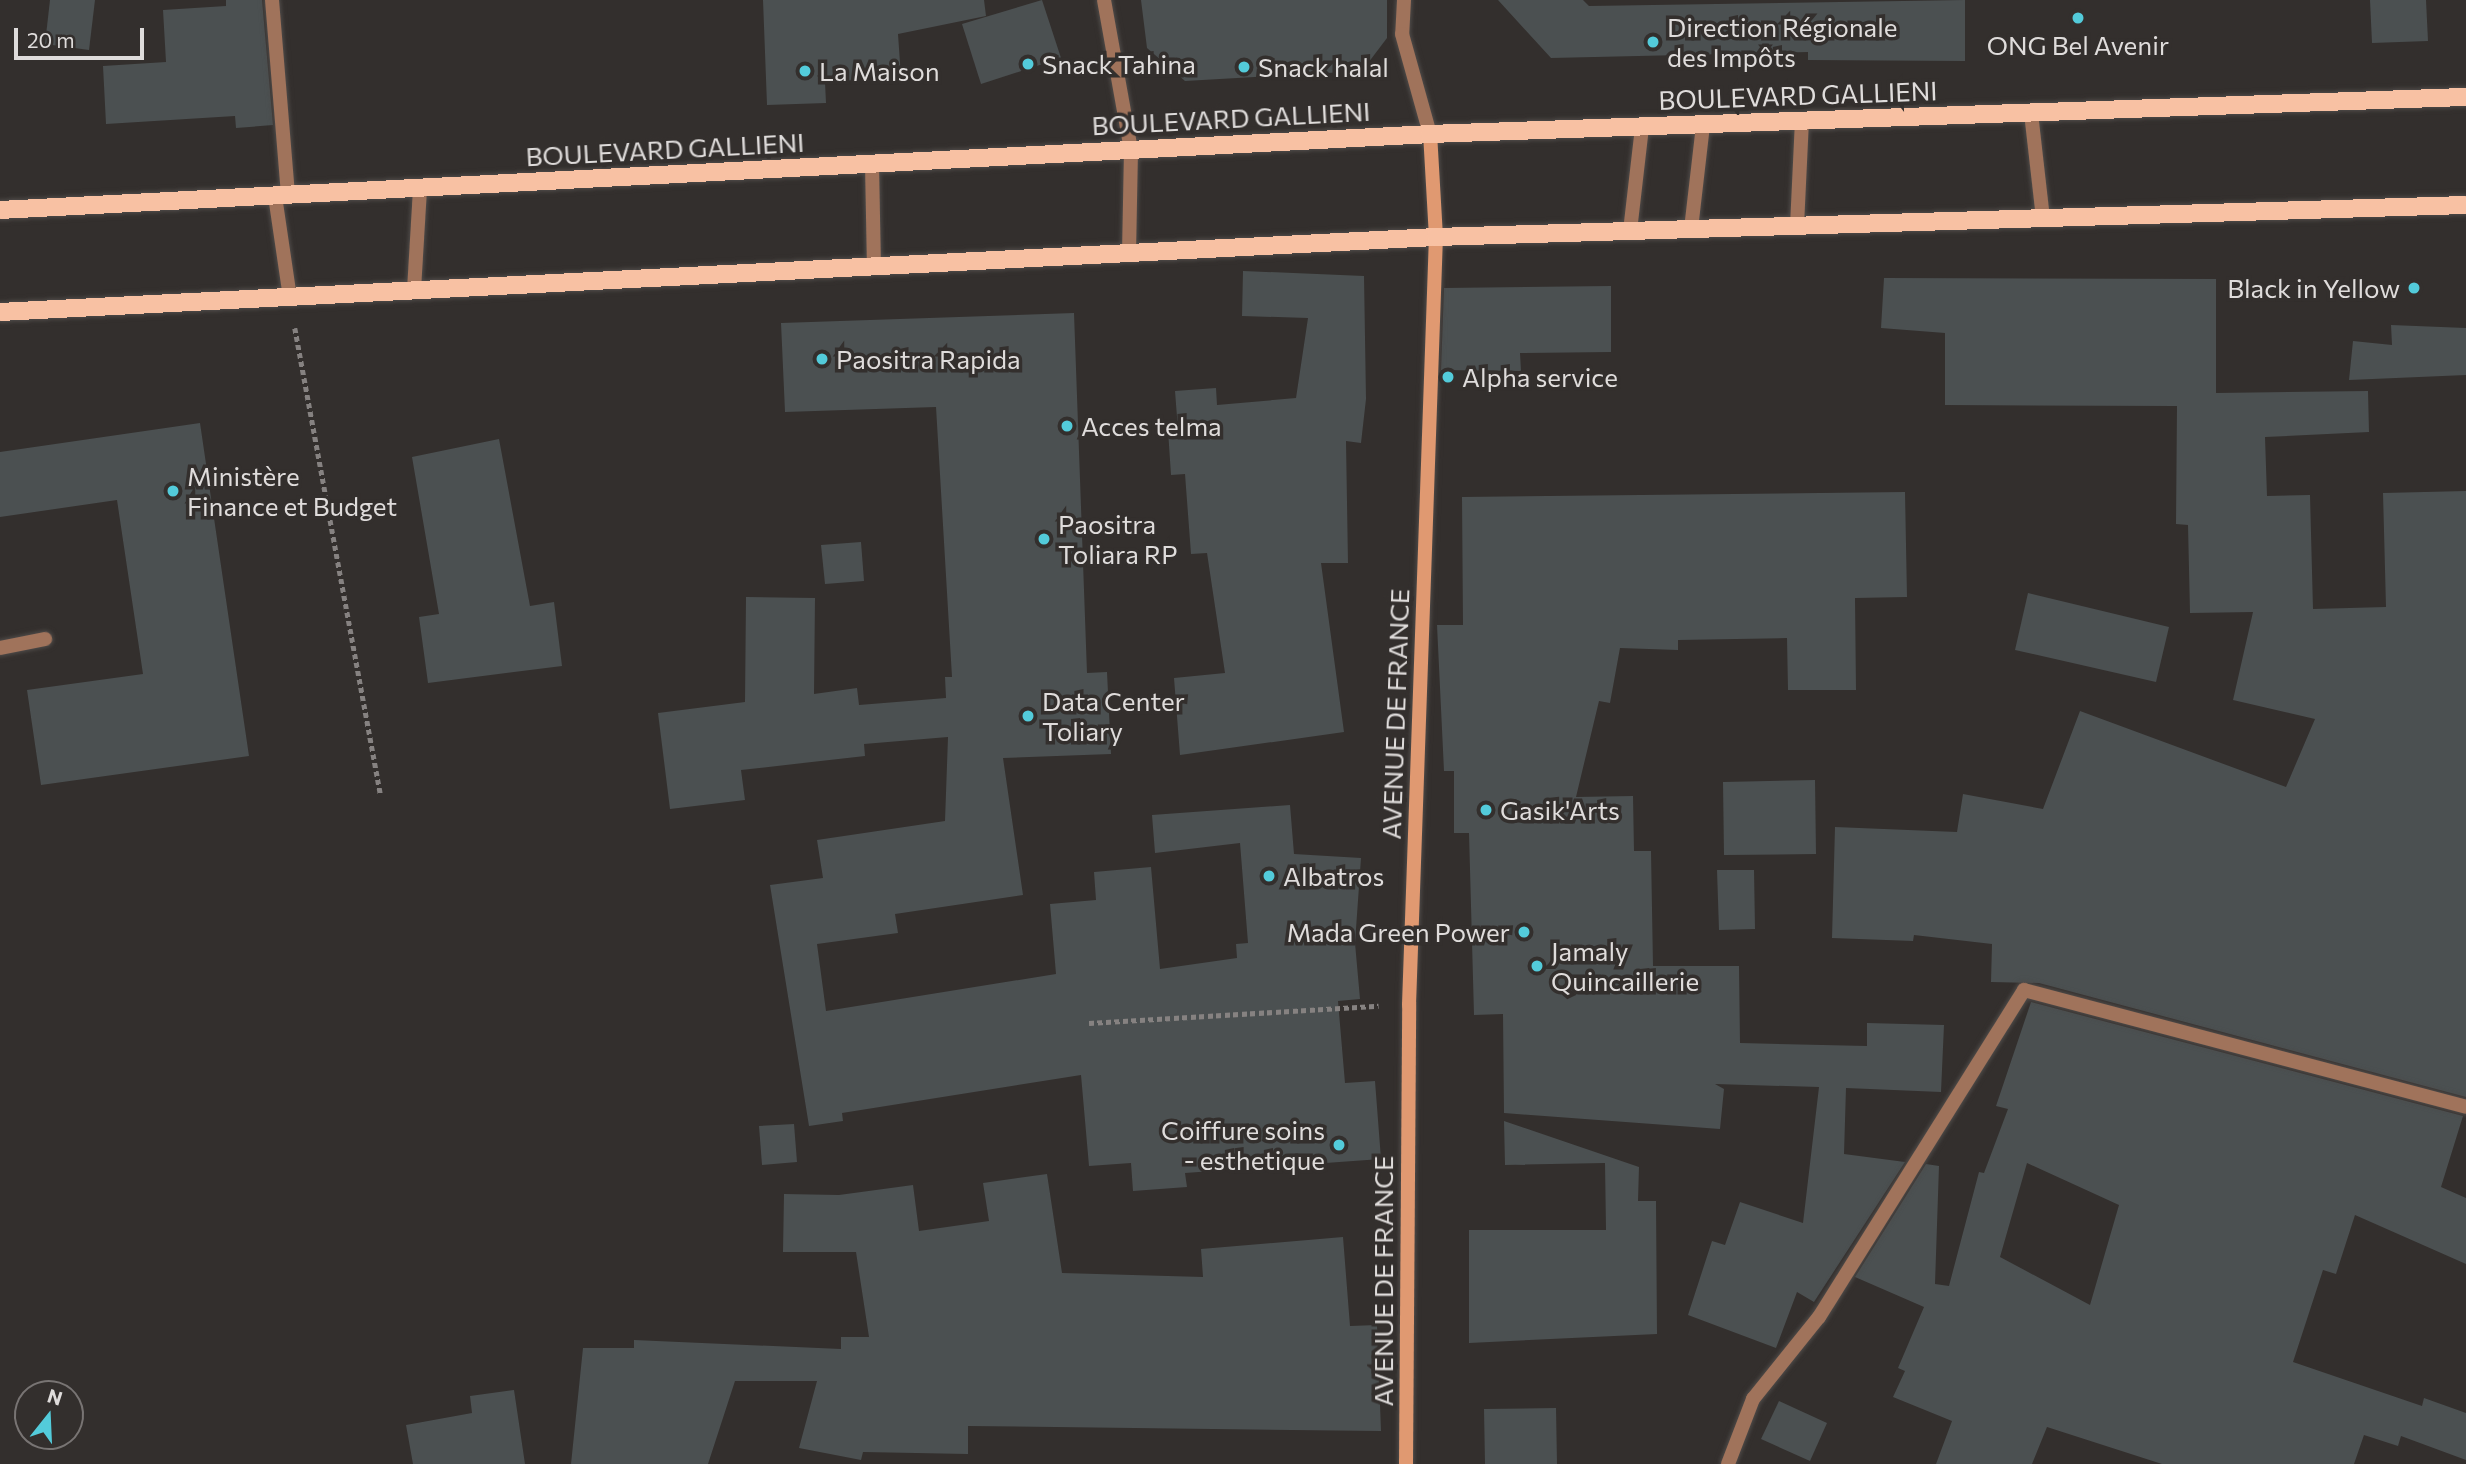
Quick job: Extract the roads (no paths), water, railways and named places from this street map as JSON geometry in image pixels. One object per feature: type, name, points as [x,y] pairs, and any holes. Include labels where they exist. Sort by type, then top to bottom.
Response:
[{"type":"main road","name":"BOULEVARD GALLIENI","points":[[0,211],[1430,134],[2466,97]]},
{"type":"main road","points":[[0,312],[1436,237],[2466,205]]},
{"type":"street","points":[[272,0],[281,196],[290,297]]},
{"type":"street","points":[[1104,0],[1131,150],[1129,253]]},
{"type":"street","points":[[1404,0],[1402,34],[1430,134]]},
{"type":"street","points":[[2031,113],[2043,218]]},
{"type":"street","points":[[1797,226],[1802,121]]},
{"type":"street","points":[[1691,229],[1703,125]]},
{"type":"street","points":[[1630,231],[1642,127]]},
{"type":"street","name":"AVENUE DE FRANCE","points":[[1406,1464],[1409,1004],[1436,237],[1430,134]]},
{"type":"street","points":[[872,164],[874,266]]},
{"type":"street","points":[[414,290],[419,188]]},
{"type":"street","points":[[0,648],[45,639]]},
{"type":"street","points":[[1728,1464],[1753,1399],[1819,1317],[2024,990],[2466,1107]]},
{"type":"place","name":"ONG Bel Avenir","points":[[2078,18]]},
{"type":"place","name":"Direction Régionale des Impôts","points":[[1653,42]]},
{"type":"place","name":"Snack Tahina","points":[[1028,64]]},
{"type":"place","name":"Snack halal","points":[[1244,67]]},
{"type":"place","name":"La Maison","points":[[805,71]]},
{"type":"place","name":"Black in Yellow","points":[[2414,288]]},
{"type":"place","name":"Paositra Rapida","points":[[822,359]]},
{"type":"place","name":"Alpha service","points":[[1448,377]]},
{"type":"place","name":"Acces telma","points":[[1067,426]]},
{"type":"place","name":"Ministère Finance et Budget","points":[[173,491]]},
{"type":"place","name":"Paositra Toliara RP","points":[[1044,539]]},
{"type":"place","name":"Data Center Toliary","points":[[1028,716]]},
{"type":"place","name":"Gasik'Arts","points":[[1486,810]]},
{"type":"place","name":"Albatros","points":[[1269,876]]},
{"type":"place","name":"Mada Green Power","points":[[1524,932]]},
{"type":"place","name":"Jamaly Quincaillerie","points":[[1537,966]]},
{"type":"place","name":"Coiffure soins - esthetique","points":[[1339,1145]]}]
